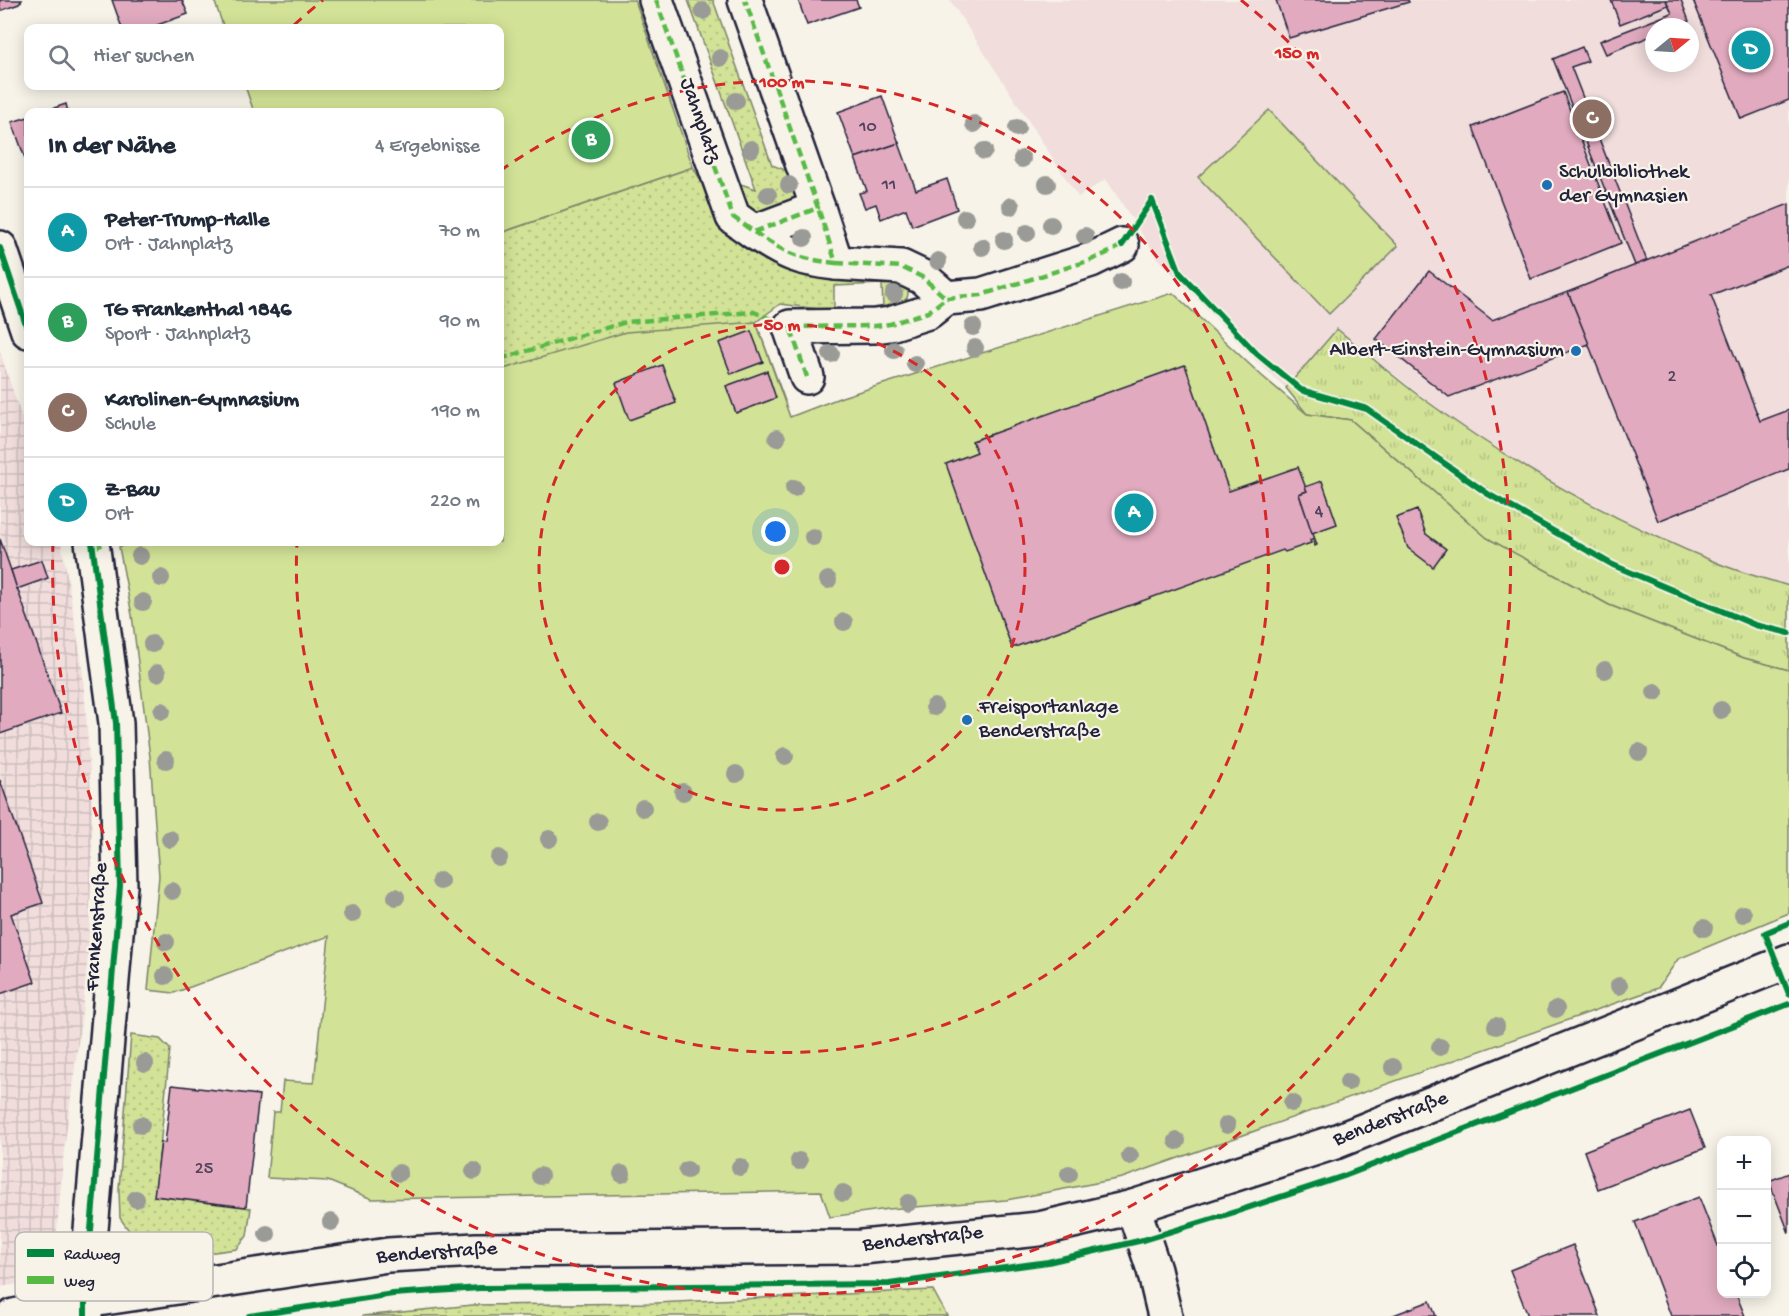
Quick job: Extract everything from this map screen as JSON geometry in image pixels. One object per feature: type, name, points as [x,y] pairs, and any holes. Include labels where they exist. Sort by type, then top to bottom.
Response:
[{"type":"street","name":"Jahnplatz","points":[[657,0],[733,218],[792,255],[837,263],[901,267],[922,277],[946,298]]},
{"type":"street","points":[[745,0],[837,263]]},
{"type":"street","points":[[754,232],[818,208]]},
{"type":"street","points":[[807,377],[790,327],[891,324],[928,312],[946,298],[981,295],[1091,260],[1122,245]]},
{"type":"street","points":[[0,248],[24,320]]},
{"type":"street","name":"Frankenstraße","points":[[91,1232],[120,886],[116,723],[93,546]]},
{"type":"street","name":"Benderstraße","points":[[213,1286],[388,1255],[476,1250],[862,1247],[1038,1229],[1133,1208],[1335,1142],[1789,961]]},
{"type":"street","points":[[1133,1208],[1154,1270],[1165,1316]]},
{"type":"street","name":"Benderstraße","points":[[14,1316],[125,1301]]},
{"type":"shaded area","points":[[950,0],[1789,0],[1789,586],[1722,565],[1674,545],[1533,472],[1446,415],[1336,329],[1286,388],[1255,360],[1157,257],[1106,179],[1078,197]]},
{"type":"shaded area","points":[[0,352],[24,424],[24,546],[62,546],[66,569],[82,665],[92,811],[92,859],[88,956],[64,1150],[57,1232],[15,1232],[15,1284],[0,1287]]},
{"type":"green space","points":[[214,0],[635,0],[693,167],[504,232],[504,108],[253,108],[246,90],[504,90],[504,24],[223,24]]},
{"type":"green space","points":[[688,0],[713,0],[772,165],[798,175],[800,192],[796,202],[766,215],[751,213],[728,180],[756,189]]},
{"type":"green space","points":[[1269,110],[1398,246],[1329,314],[1198,177]]},
{"type":"green space","points":[[693,167],[726,225],[907,284],[908,296],[903,303],[883,309],[882,284],[834,286],[834,311],[780,304],[756,322],[785,401],[504,473],[504,232]]},
{"type":"green space","name":"Freisportanlage Benderstraße","points":[[1173,293],[1262,376],[1307,414],[1351,420],[1487,538],[1609,605],[1744,658],[1789,670],[1789,913],[1678,959],[1658,988],[1122,1178],[1006,1200],[888,1209],[830,1217],[821,1191],[372,1199],[328,1181],[267,1178],[273,1112],[280,1112],[283,1081],[314,1083],[329,936],[174,993],[148,990],[159,876],[150,757],[132,615],[119,547],[504,546],[504,369],[626,332],[756,322],[790,417],[842,397]]},
{"type":"green space","points":[[1337,329],[1408,387],[1453,420],[1563,489],[1680,547],[1728,567],[1789,586],[1789,670],[1744,658],[1609,605],[1487,538],[1351,420],[1307,414],[1286,388]]},
{"type":"green space","points":[[131,1035],[160,1039],[170,1049],[155,1196],[251,1208],[247,1236],[237,1249],[213,1252],[213,1232],[130,1232],[120,1218],[119,1189]]},
{"type":"green space","points":[[933,1290],[947,1316],[362,1316],[473,1305],[656,1303]]},
{"type":"building","points":[[0,0],[22,0],[19,4],[0,11]]},
{"type":"building","points":[[112,0],[182,0],[188,14],[160,24],[121,24]]},
{"type":"building","points":[[798,0],[856,0],[859,7],[807,25]]},
{"type":"building","points":[[1276,0],[1408,0],[1409,2],[1289,38]]},
{"type":"building","points":[[1611,0],[1666,0],[1668,5],[1620,24]]},
{"type":"building","points":[[1666,0],[1681,0],[1688,18],[1659,18],[1672,13]]},
{"type":"building","points":[[1693,0],[1789,0],[1789,100],[1741,119]]},
{"type":"building","points":[[1645,24],[1645,39],[1606,54],[1600,41]]},
{"type":"building","points":[[1582,47],[1588,61],[1571,67],[1647,261],[1635,265],[1553,59]]},
{"type":"building","name":"Schulbibliothek der Gymnasien","points":[[1563,92],[1621,243],[1531,279],[1473,127]]},
{"type":"building","points":[[882,96],[899,143],[855,158],[838,112]]},
{"type":"building","points":[[66,104],[67,108],[54,108]]},
{"type":"building","points":[[24,118],[24,155],[12,122]]},
{"type":"building","points":[[899,143],[916,190],[947,179],[957,209],[912,226],[906,209],[881,219],[876,204],[865,208],[859,193],[867,191],[855,158]]},
{"type":"building","points":[[1789,204],[1789,265],[1711,295],[1760,421],[1789,410],[1789,469],[1658,521],[1568,292]]},
{"type":"building","points":[[1429,271],[1492,320],[1568,292],[1589,344],[1449,397],[1376,339]]},
{"type":"building","points":[[751,331],[763,362],[731,374],[719,343]]},
{"type":"building","points":[[662,365],[676,403],[629,420],[616,383]]},
{"type":"building","points":[[1185,365],[1229,491],[1298,467],[1307,491],[1299,494],[1317,545],[1315,546],[1313,539],[1310,540],[1311,543],[1285,552],[1283,550],[1012,648],[946,464],[977,452],[972,441]]},
{"type":"building","points":[[767,371],[776,398],[736,413],[726,386]]},
{"type":"building","points":[[1322,481],[1337,524],[1312,533],[1299,494],[1307,491],[1305,487]]},
{"type":"building","points":[[1417,510],[1426,534],[1446,549],[1433,567],[1408,548],[1396,518]]},
{"type":"building","points":[[0,539],[61,713],[0,734]]},
{"type":"building","points":[[42,560],[48,578],[17,589],[11,570]]},
{"type":"building","points":[[0,780],[43,903],[11,914],[35,982],[0,994]]},
{"type":"building","points":[[172,1085],[259,1095],[246,1207],[154,1196],[161,1142],[165,1143]]},
{"type":"building","points":[[1690,1110],[1705,1148],[1598,1189],[1584,1151]]},
{"type":"building","points":[[1789,1173],[1789,1233],[1771,1186],[1771,1180]]},
{"type":"building","points":[[1699,1197],[1717,1243],[1717,1298],[1738,1298],[1745,1316],[1671,1316],[1635,1222]]},
{"type":"building","points":[[1573,1245],[1600,1316],[1528,1316],[1510,1270]]},
{"type":"building","points":[[1430,1301],[1436,1316],[1391,1316]]},
{"type":"marked path","points":[[656,0],[733,217],[754,232],[818,208],[745,0]]},
{"type":"marked path","points":[[754,232],[793,254],[836,263],[818,208]]},
{"type":"marked path","points":[[807,377],[790,327],[890,324],[928,312],[946,298],[981,295],[1091,260],[1112,251],[1124,242]]},
{"type":"marked path","points":[[836,263],[901,267],[922,277],[946,298]]},
{"type":"marked path","points":[[504,358],[626,322],[754,312],[790,327]]},
{"type":"marked path","points":[[94,548],[99,546]]},
{"type":"cycle path","points":[[1122,245],[1152,200],[1180,273],[1257,354],[1301,390],[1367,409],[1488,494],[1613,565],[1755,625],[1789,633]]},
{"type":"cycle path","points":[[0,248],[24,319]]},
{"type":"cycle path","points":[[91,1232],[120,886],[116,723],[93,546]]},
{"type":"cycle path","points":[[1789,923],[1765,933],[1789,994]]},
{"type":"cycle path","points":[[249,1316],[393,1294],[480,1288],[889,1284],[1048,1262],[1143,1240],[1344,1176],[1789,1004]]},
{"type":"cycle path","points":[[85,1301],[85,1316]]},
{"type":"place","name":"Z-Bau","points":[[1751,50]]},
{"type":"place","name":"Karolinen-Gymnasium","points":[[1592,119]]},
{"type":"place","name":"TG Frankenthal 1846","points":[[591,140]]},
{"type":"place","name":"Schulbibliothek der Gymnasien","points":[[1547,185]]},
{"type":"place","name":"Albert-Einstein-Gymnasium","points":[[1576,351]]},
{"type":"place","name":"Peter-Trump-Halle","points":[[1134,513]]},
{"type":"place","name":"Freisportanlage Benderstraße","points":[[967,720]]}]
